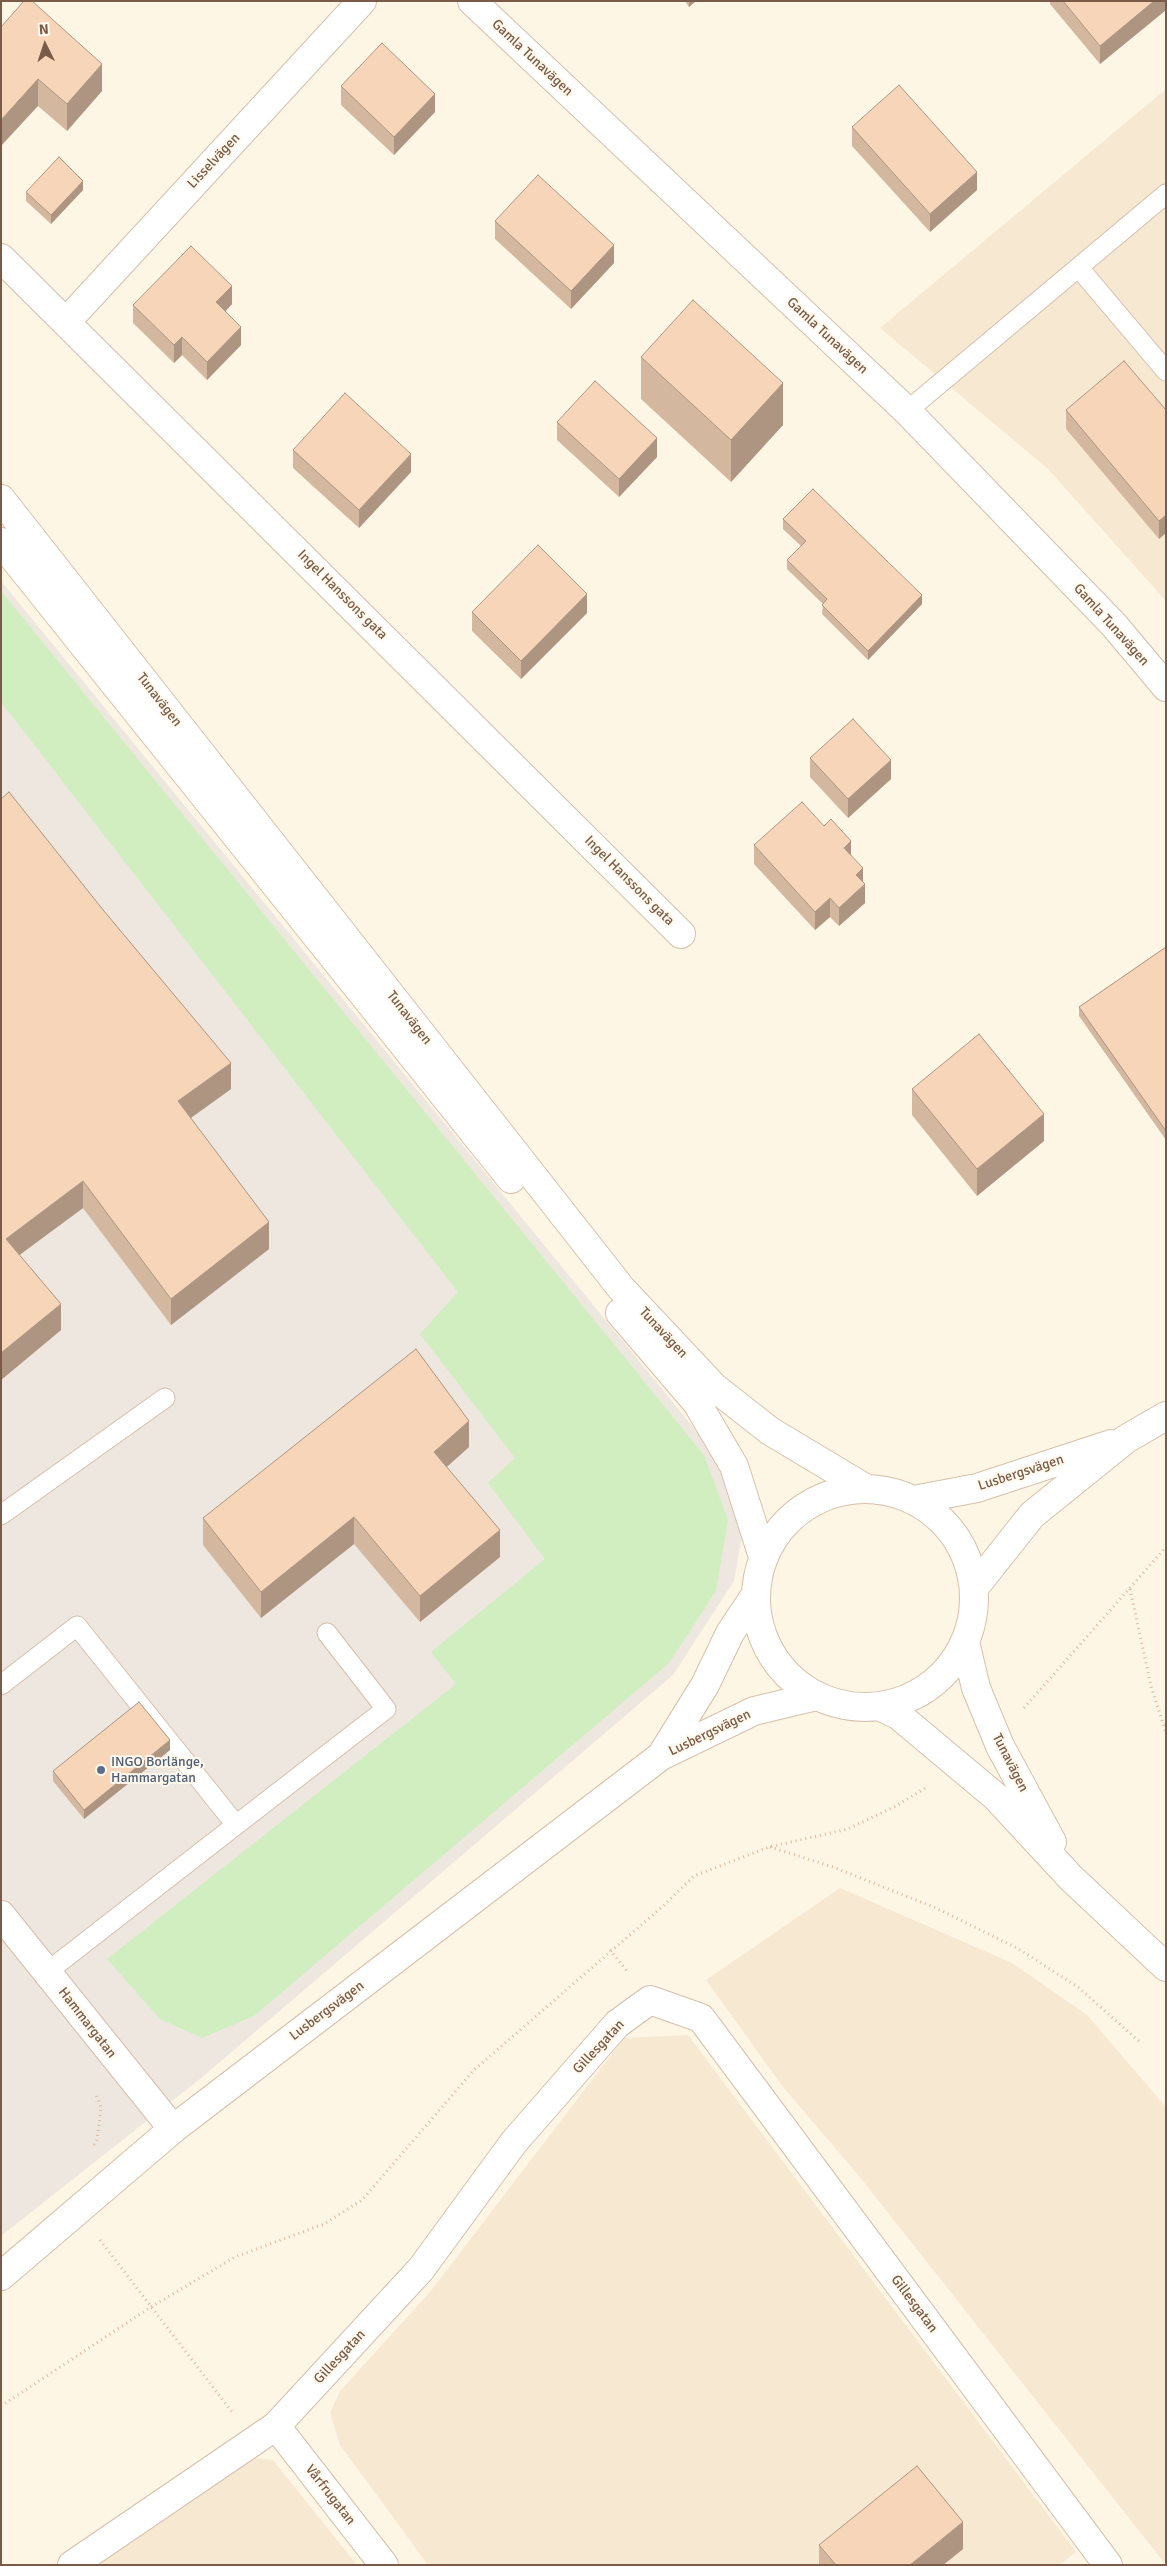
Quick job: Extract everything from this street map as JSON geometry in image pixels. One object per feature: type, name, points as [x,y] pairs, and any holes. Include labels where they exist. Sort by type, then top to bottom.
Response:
[{"type":"street","name":"Lisselvägen","points":[[67,321],[362,1]]},
{"type":"street","name":"Gamla Tunavägen","points":[[472,1],[907,411],[1114,625],[1166,687]]},
{"type":"street","name":"Ingel Hanssons gata","points":[[1,258],[67,321],[681,934]]},
{"type":"street","name":"Tunavägen","points":[[1,499],[621,1288],[714,1387],[770,1430],[865,1488]]},
{"type":"street","name":"Tunavägen","points":[[1,542],[588,1276],[697,1403],[734,1466],[764,1557]]},
{"type":"street","name":"Lusbergsvägen","points":[[974,1588],[1032,1515],[1126,1439],[1166,1416]]},
{"type":"street","name":"Lusbergsvägen","points":[[914,1500],[977,1488],[1126,1439]]},
{"type":"street","points":[[865,1488],[890,1492],[914,1500],[944,1522],[965,1552],[974,1588],[974,1612],[965,1642],[954,1662],[933,1683],[908,1698],[880,1706],[847,1706],[817,1696],[795,1681],[777,1662],[764,1639],[758,1617],[756,1594],[764,1557],[780,1529],[804,1507],[832,1493],[865,1488]]},
{"type":"street","name":"Lusbergsvägen","points":[[661,1756],[705,1685],[730,1633],[756,1594]]},
{"type":"street","name":"Tunavägen","points":[[965,1642],[976,1688],[1000,1746],[1071,1878]]},
{"type":"street","name":"Lusbergsvägen","points":[[1,2276],[173,2129],[661,1756],[754,1711],[817,1696]]},
{"type":"street","name":"Tunavägen","points":[[880,1706],[898,1715],[996,1796],[1071,1878],[1166,1967]]},
{"type":"street","name":"Hammargatan","points":[[1,1915],[173,2129]]},
{"type":"street","name":"Gillesgatan","points":[[72,2565],[276,2426],[421,2269],[514,2142],[611,2031],[650,2000],[700,2018],[1108,2565]]},
{"type":"street","name":"Vårfrugatan","points":[[276,2426],[384,2565]]},
{"type":"lane","points":[[907,411],[1166,194]]},
{"type":"lane","points":[[1080,268],[1166,371]]},
{"type":"lane","points":[[1,1515],[165,1398]]},
{"type":"lane","points":[[1,1685],[77,1626],[236,1825]]},
{"type":"lane","points":[[47,1972],[386,1708],[327,1633]]},
{"type":"path","points":[[1023,1710],[1166,1547]]},
{"type":"path","points":[[1130,1588],[1151,1686],[1166,1733]]},
{"type":"path","points":[[1,2406],[151,2307],[235,2257],[324,2224],[362,2200],[474,2070],[662,1907],[694,1876],[769,1847],[848,1829],[896,1806],[932,1784]]},
{"type":"path","points":[[769,1847],[834,1867],[927,1905],[1017,1948],[1078,1987],[1141,2043]]},
{"type":"shaded area","points":[[1166,89],[1166,601],[1048,469],[880,328]]},
{"type":"shaded area","points":[[1,581],[720,1460],[744,1524],[734,1581],[673,1675],[200,2079],[1,2236]]},
{"type":"shaded area","points":[[840,1888],[1012,1963],[1087,2015],[1166,2107],[1166,2565],[859,2176],[783,2087],[706,1980]]},
{"type":"shaded area","points":[[688,2035],[1076,2552],[1060,2565],[428,2565],[340,2445],[330,2413],[340,2391],[430,2292],[624,2038]]},
{"type":"shaded area","points":[[244,2457],[273,2460],[357,2565],[98,2565]]},
{"type":"green space","points":[[1,591],[704,1455],[728,1520],[716,1591],[669,1663],[254,2016],[202,2038],[160,2019],[107,1959],[456,1684],[431,1652],[545,1559],[488,1483],[515,1458],[420,1334],[458,1292],[1,702]]},
{"type":"building","points":[[24,1],[32,1],[102,64],[67,104],[38,79],[1,120],[1,27]]},
{"type":"building","points":[[1063,1],[1154,1],[1100,46]]},
{"type":"building","points":[[382,43],[435,94],[394,137],[341,86]]},
{"type":"building","points":[[899,85],[977,172],[930,214],[852,127]]},
{"type":"building","points":[[59,157],[83,181],[51,215],[26,192]]},
{"type":"building","points":[[538,175],[614,245],[571,291],[495,221]]},
{"type":"building","points":[[191,246],[232,286],[216,302],[241,327],[207,362],[182,337],[174,345],[133,305]]},
{"type":"building","points":[[693,300],[783,383],[731,440],[641,357]]},
{"type":"building","points":[[1124,361],[1166,410],[1166,515],[1159,521],[1066,410]]},
{"type":"building","points":[[595,381],[657,438],[619,479],[557,422]]},
{"type":"building","points":[[345,393],[411,454],[359,510],[293,450]]},
{"type":"building","points":[[813,489],[922,595],[868,651],[822,605],[827,599],[787,560],[806,541],[783,519]]},
{"type":"building","points":[[538,545],[587,594],[521,661],[472,612]]},
{"type":"building","points":[[853,719],[891,760],[848,799],[810,758]]},
{"type":"building","points":[[9,792],[104,911],[231,1063],[178,1101],[269,1222],[171,1299],[83,1181],[6,1239],[61,1304],[1,1353],[1,799]]},
{"type":"building","points":[[802,802],[824,826],[831,819],[851,841],[844,848],[863,868],[856,875],[865,884],[839,908],[830,898],[815,912],[754,845]]},
{"type":"building","points":[[1166,947],[1166,1131],[1079,1007]]},
{"type":"building","points":[[979,1034],[1044,1114],[977,1169],[912,1089]]},
{"type":"building","points":[[416,1349],[469,1421],[434,1452],[500,1530],[420,1596],[354,1517],[261,1592],[203,1518]]},
{"type":"building","points":[[139,1702],[170,1740],[84,1810],[53,1771]]},
{"type":"building","points":[[917,2466],[963,2522],[910,2565],[836,2565],[819,2545]]},
{"type":"place","name":"INGO Borlänge, Hammargatan","points":[[101,1770]]}]
